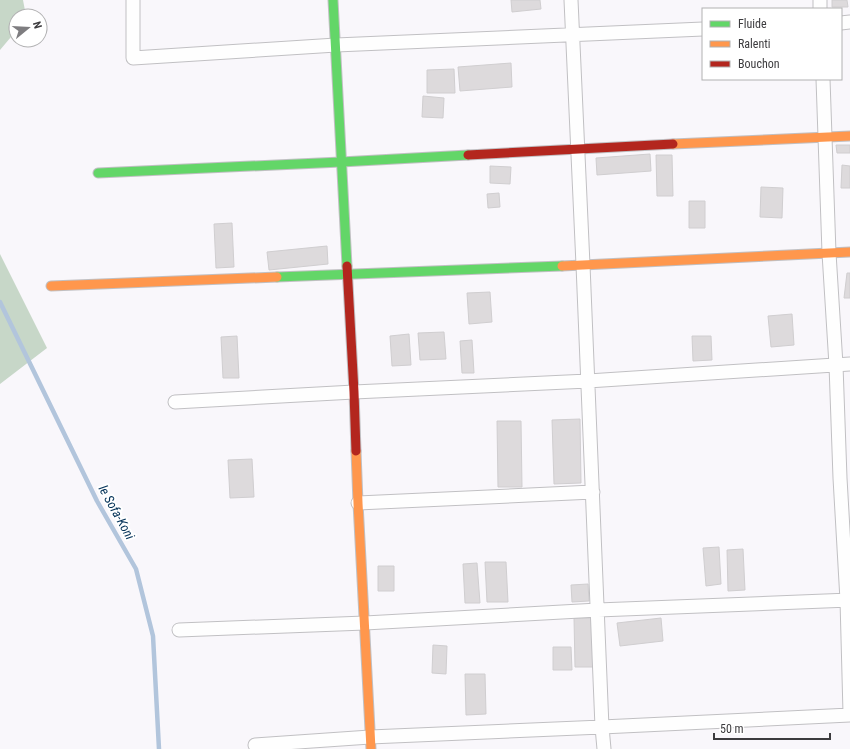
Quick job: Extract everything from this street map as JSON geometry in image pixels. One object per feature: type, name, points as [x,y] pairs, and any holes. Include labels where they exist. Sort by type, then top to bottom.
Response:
[{"type":"street","points":[[133,0],[133,58],[336,45],[702,29]]},
{"type":"street","points":[[333,0],[371,743]]},
{"type":"street","points":[[571,0],[604,749]]},
{"type":"street","points":[[255,745],[371,743],[602,727],[850,714],[845,478],[836,365],[823,80]]},
{"type":"street","points":[[98,173],[850,136]]},
{"type":"street","points":[[51,286],[583,265],[850,252]]},
{"type":"street","points":[[175,402],[588,381],[850,364]]},
{"type":"street","points":[[358,503],[593,492]]},
{"type":"street","points":[[179,630],[365,623],[598,610],[848,600]]},
{"type":"green space","points":[[0,0],[23,0],[24,8],[8,8],[8,40],[0,50]]},
{"type":"green space","points":[[0,254],[47,348],[0,384]]},
{"type":"building","points":[[511,0],[540,0],[541,9],[512,12]]},
{"type":"building","points":[[832,0],[847,0],[848,7],[832,7]]},
{"type":"building","points":[[511,63],[512,87],[460,91],[458,67]]},
{"type":"building","points":[[454,69],[455,93],[427,93],[427,70]]},
{"type":"building","points":[[423,96],[444,98],[443,118],[422,117]]},
{"type":"building","points":[[836,145],[850,145],[850,153],[837,153]]},
{"type":"building","points":[[650,154],[651,171],[597,175],[596,158]]},
{"type":"building","points":[[656,155],[672,155],[673,196],[657,196]]},
{"type":"building","points":[[842,165],[850,166],[850,188],[841,188]]},
{"type":"building","points":[[490,166],[511,167],[510,184],[490,183]]},
{"type":"building","points":[[761,187],[783,188],[782,218],[760,217]]},
{"type":"building","points":[[499,193],[500,207],[488,208],[487,194]]},
{"type":"building","points":[[689,201],[705,201],[705,228],[689,228]]},
{"type":"building","points":[[232,223],[234,267],[216,268],[214,224]]},
{"type":"building","points":[[327,246],[328,264],[269,270],[267,252]]},
{"type":"building","points":[[847,273],[850,273],[850,298],[844,298]]},
{"type":"building","points":[[490,292],[492,322],[469,324],[467,293]]},
{"type":"building","points":[[792,314],[794,345],[771,347],[768,316]]},
{"type":"building","points":[[444,332],[446,359],[420,360],[418,333]]},
{"type":"building","points":[[409,334],[411,365],[392,366],[390,336]]},
{"type":"building","points":[[237,336],[239,378],[223,378],[221,337]]},
{"type":"building","points":[[692,336],[711,336],[712,360],[693,361]]},
{"type":"building","points":[[472,340],[474,373],[462,373],[460,341]]},
{"type":"building","points":[[580,419],[581,483],[554,484],[552,420]]},
{"type":"building","points":[[497,421],[521,421],[522,487],[498,487]]},
{"type":"building","points":[[252,459],[254,497],[230,498],[228,460]]},
{"type":"building","points":[[719,547],[721,584],[706,586],[703,548]]},
{"type":"building","points":[[743,549],[745,590],[728,591],[727,550]]},
{"type":"building","points":[[485,562],[506,562],[508,602],[487,602]]},
{"type":"building","points":[[477,563],[480,603],[465,603],[463,564]]},
{"type":"building","points":[[378,566],[394,566],[394,591],[378,591]]},
{"type":"building","points":[[588,584],[589,601],[572,602],[571,585]]},
{"type":"building","points":[[574,618],[592,618],[593,667],[575,667]]},
{"type":"building","points":[[661,618],[663,641],[620,646],[617,623]]},
{"type":"building","points":[[433,645],[447,646],[446,674],[432,673]]},
{"type":"building","points":[[553,647],[571,647],[572,670],[553,670]]},
{"type":"building","points":[[465,674],[485,674],[486,714],[466,715]]},
{"type":"waterway","name":"le Sofa-Koni","points":[[0,302],[97,501],[136,569],[153,636],[159,749]]},
{"type":"traffic: fast","points":[[333,0],[347,266]]},
{"type":"traffic: fast","points":[[98,173],[468,155]]},
{"type":"traffic: fast","points":[[277,277],[562,266]]},
{"type":"traffic: slow","points":[[673,144],[850,136]]},
{"type":"traffic: slow","points":[[562,266],[850,252]]},
{"type":"traffic: slow","points":[[51,286],[277,277]]},
{"type":"traffic: slow","points":[[356,451],[371,749]]},
{"type":"traffic: jam","points":[[468,155],[673,144]]},
{"type":"traffic: jam","points":[[347,266],[356,451]]}]
